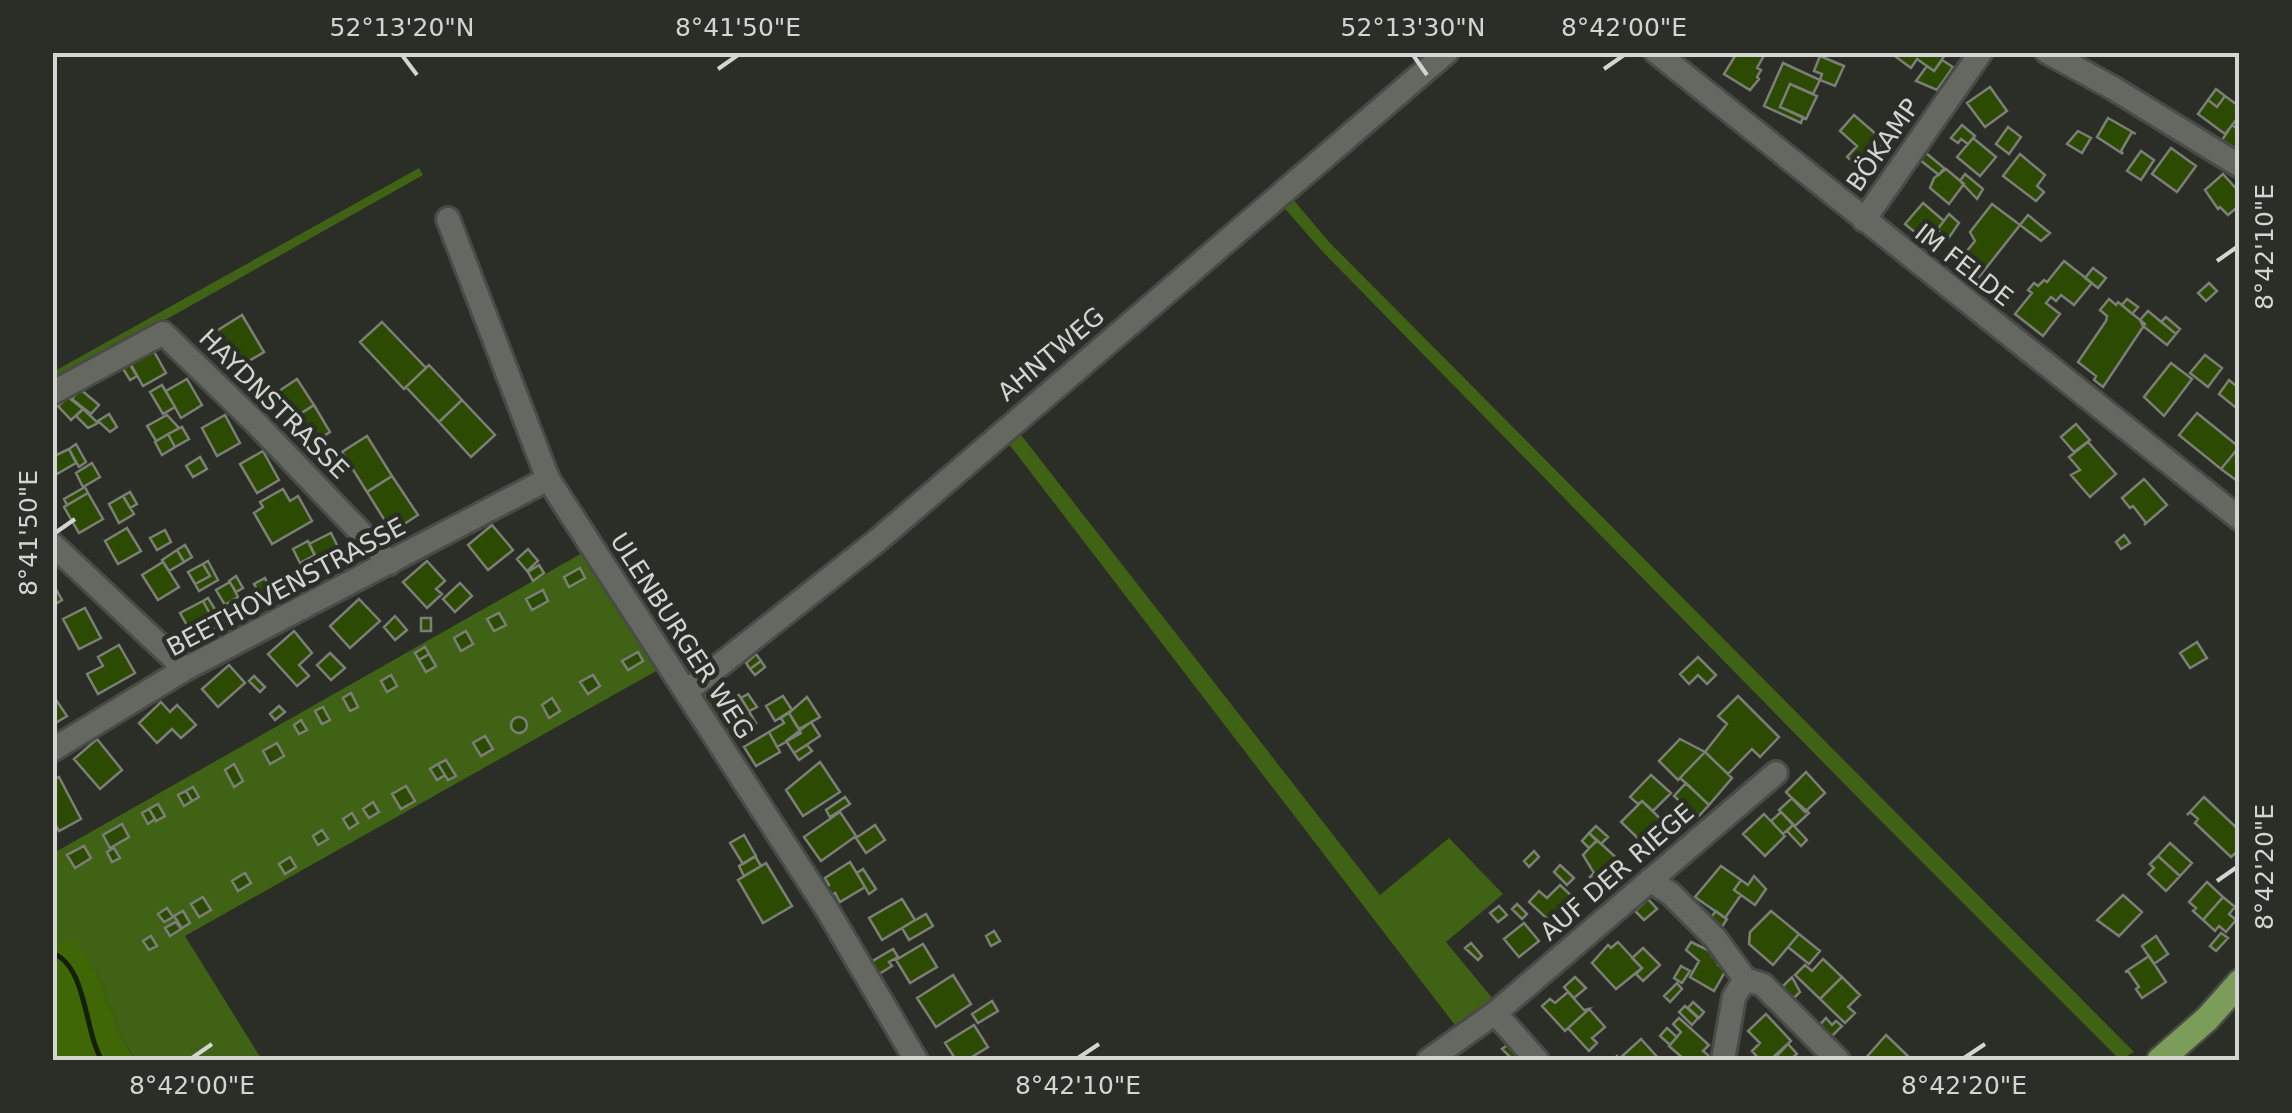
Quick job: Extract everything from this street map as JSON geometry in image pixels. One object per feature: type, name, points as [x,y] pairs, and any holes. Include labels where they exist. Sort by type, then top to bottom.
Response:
[{"type":"main road","points":[[2160,1060],[2208,1018],[2240,982]]},
{"type":"street","name":"AHNTWEG","points":[[687,692],[878,540],[1446,52]]},
{"type":"street","name":"IM FELDE","points":[[1656,52],[2240,518]]},
{"type":"street","name":"BÖKAMP","points":[[1864,220],[1981,52]]},
{"type":"street","points":[[2048,52],[2240,166]]},
{"type":"street","name":"ULENBURGER WEG","points":[[448,219],[548,478],[828,911],[916,1060]]},
{"type":"street","name":"HAYDNSTRASSE","points":[[52,392],[163,333],[390,563]]},
{"type":"street","name":"BEETHOVENSTRASSE","points":[[52,750],[185,669],[548,478]]},
{"type":"street","points":[[52,544],[185,669]]},
{"type":"street","name":"AUF DER RIEGE","points":[[1428,1060],[1495,1013],[1776,773]]},
{"type":"street","points":[[1650,880],[1671,894],[1714,938],[1745,979],[1763,985],[1838,1060]]},
{"type":"street","points":[[1723,1060],[1734,997],[1745,979]]},
{"type":"street","points":[[1495,1013],[1537,1060]]},
{"type":"green space","points":[[419,168],[423,175],[53,383],[53,372]]},
{"type":"green space","points":[[1291,197],[1329,242],[2134,1052],[2120,1060],[1865,805],[1321,250],[1281,204]]},
{"type":"green space","points":[[1014,426],[1380,895],[1449,838],[1503,894],[1446,942],[1506,1015],[1468,1042],[1002,435]]},
{"type":"green space","points":[[584,552],[658,670],[185,936],[262,1060],[135,1060],[118,1031],[100,978],[74,939],[53,945],[52,854]]},
{"type":"green space","points":[[74,938],[100,978],[118,1031],[135,1060],[59,1060],[53,1049],[53,945]]},
{"type":"building","points":[[1734,52],[1766,52],[1757,68],[1761,70],[1759,79],[1750,90],[1724,74]]},
{"type":"building","points":[[1899,52],[1947,52],[1934,71],[1917,59],[1911,68],[1896,57]]},
{"type":"building","points":[[1820,56],[1844,66],[1835,86],[1820,80],[1822,74],[1814,71]]},
{"type":"building","points":[[1942,60],[1953,67],[1937,90],[1916,81],[1927,66],[1934,71]]},
{"type":"building","points":[[1783,63],[1820,80],[1813,94],[1790,84],[1780,107],[1803,117],[1801,123],[1764,106]]},
{"type":"building","points":[[1790,84],[1817,96],[1806,119],[1780,107]]},
{"type":"building","points":[[1990,87],[2007,111],[1985,127],[1967,103]]},
{"type":"building","points":[[2216,89],[2225,96],[2217,107],[2208,100]]},
{"type":"building","points":[[2225,96],[2240,107],[2240,115],[2225,134],[2198,114],[2208,100],[2217,107]]},
{"type":"building","points":[[1854,115],[1884,141],[1860,168],[1847,157],[1857,146],[1840,131]]},
{"type":"building","points":[[2108,118],[2136,134],[2132,132],[2123,154],[2097,137]]},
{"type":"building","points":[[1962,125],[1975,136],[1968,144],[1951,138]]},
{"type":"building","points":[[2232,125],[2240,131],[2235,148],[2222,140]]},
{"type":"building","points":[[2008,127],[2021,137],[2009,154],[1996,144]]},
{"type":"building","points":[[2078,131],[2091,138],[2082,153],[2067,144]]},
{"type":"building","points":[[1973,138],[1996,157],[1980,176],[1957,157]]},
{"type":"building","points":[[2171,148],[2196,166],[2177,192],[2152,174]]},
{"type":"building","points":[[2141,151],[2154,160],[2141,180],[2127,171]]},
{"type":"building","points":[[1926,153],[1944,168],[1939,175],[1920,160]]},
{"type":"building","points":[[2020,154],[2045,175],[2037,186],[2044,192],[2036,201],[2003,176]]},
{"type":"building","points":[[1946,169],[1964,184],[1949,204],[1930,188],[1934,178]]},
{"type":"building","points":[[1965,174],[1983,189],[1977,199],[1960,181]]},
{"type":"building","points":[[2223,174],[2240,193],[2240,205],[2228,215],[2218,209],[2205,190]]},
{"type":"building","points":[[1923,203],[1944,221],[1927,242],[1905,224]]},
{"type":"building","points":[[1992,204],[2020,225],[1979,277],[1961,258],[1975,241],[1970,232]]},
{"type":"building","points":[[1949,214],[1959,223],[1948,239],[1937,230]]},
{"type":"building","points":[[2028,215],[2050,233],[2041,241],[2020,225]]},
{"type":"building","points":[[2064,261],[2092,283],[2074,305],[2061,295],[2056,301],[2051,297],[2046,303],[2060,314],[2043,336],[2015,314],[2032,293],[2028,290],[2034,283],[2038,286],[2044,280],[2047,282]]},
{"type":"building","points":[[2093,268],[2106,278],[2098,288],[2085,278]]},
{"type":"building","points":[[2209,283],[2217,291],[2206,301],[2198,293]]},
{"type":"building","points":[[2109,299],[2145,324],[2103,387],[2078,362],[2106,321],[2107,316],[2100,310]]},
{"type":"building","points":[[2127,299],[2138,307],[2132,314],[2122,305]]},
{"type":"building","points":[[2148,311],[2176,334],[2167,345],[2143,326],[2140,320]]},
{"type":"building","points":[[242,315],[264,352],[237,368],[215,332]]},
{"type":"building","points":[[2166,317],[2180,329],[2176,334],[2161,322]]},
{"type":"building","points":[[382,322],[426,368],[404,389],[360,342]]},
{"type":"building","points":[[152,348],[166,373],[143,386],[129,361]]},
{"type":"building","points":[[2205,355],[2222,368],[2208,387],[2190,373]]},
{"type":"building","points":[[129,363],[137,376],[130,380],[122,367]]},
{"type":"building","points":[[2171,363],[2192,379],[2164,416],[2144,397]]},
{"type":"building","points":[[429,365],[462,400],[439,422],[406,387]]},
{"type":"building","points":[[187,379],[202,405],[181,418],[166,391]]},
{"type":"building","points":[[297,379],[314,405],[292,419],[276,393]]},
{"type":"building","points":[[2229,380],[2240,389],[2240,411],[2219,394]]},
{"type":"building","points":[[162,385],[175,407],[163,414],[150,392]]},
{"type":"building","points":[[80,389],[99,405],[91,414],[72,399]]},
{"type":"building","points":[[68,397],[83,409],[71,420],[58,406]]},
{"type":"building","points":[[462,400],[495,435],[471,457],[439,422]]},
{"type":"building","points":[[314,405],[330,432],[309,445],[292,419]]},
{"type":"building","points":[[83,409],[98,423],[88,428],[76,416]]},
{"type":"building","points":[[2197,413],[2239,447],[2221,469],[2179,435]]},
{"type":"building","points":[[109,414],[117,427],[110,432],[98,421]]},
{"type":"building","points":[[167,415],[179,428],[156,441],[147,426]]},
{"type":"building","points":[[225,415],[240,443],[217,456],[202,428]]},
{"type":"building","points":[[2076,424],[2090,440],[2074,452],[2061,437]]},
{"type":"building","points":[[182,427],[189,439],[175,447],[168,434]]},
{"type":"building","points":[[168,434],[175,447],[162,455],[155,442]]},
{"type":"building","points":[[367,436],[392,476],[367,492],[342,452]]},
{"type":"building","points":[[2088,442],[2116,474],[2090,497],[2071,475],[2080,470],[2069,457]]},
{"type":"building","points":[[76,444],[86,462],[79,467],[69,449]]},
{"type":"building","points":[[2240,448],[2240,483],[2221,469]]},
{"type":"building","points":[[69,449],[76,463],[55,475],[52,457]]},
{"type":"building","points":[[263,451],[279,480],[257,493],[240,464]]},
{"type":"building","points":[[200,457],[207,469],[193,477],[186,466]]},
{"type":"building","points":[[92,463],[100,477],[83,487],[76,473]]},
{"type":"building","points":[[392,476],[418,515],[392,532],[367,492]]},
{"type":"building","points":[[2144,479],[2167,505],[2144,525],[2133,506],[2130,508],[2122,498]]},
{"type":"building","points":[[85,487],[88,493],[67,505],[64,499]]},
{"type":"building","points":[[283,489],[290,501],[298,496],[312,521],[272,544],[254,513],[263,507],[260,502]]},
{"type":"building","points":[[130,492],[137,504],[130,508],[123,496]]},
{"type":"building","points":[[88,493],[103,519],[79,533],[64,507]]},
{"type":"building","points":[[123,496],[134,514],[119,523],[109,504]]},
{"type":"building","points":[[492,525],[513,550],[488,570],[468,545]]},
{"type":"building","points":[[127,528],[141,551],[118,564],[105,541]]},
{"type":"building","points":[[165,530],[171,542],[157,550],[150,538]]},
{"type":"building","points":[[331,533],[345,561],[323,572],[309,544]]},
{"type":"building","points":[[2124,535],[2130,543],[2121,549],[2116,542]]},
{"type":"building","points":[[308,541],[315,555],[300,563],[293,549]]},
{"type":"building","points":[[185,545],[192,557],[184,562],[177,550]]},
{"type":"building","points":[[528,549],[538,561],[527,571],[517,559]]},
{"type":"building","points":[[177,550],[184,562],[169,571],[162,560]]},
{"type":"building","points":[[208,561],[218,580],[199,591],[195,584],[210,576],[203,564]]},
{"type":"building","points":[[427,561],[445,581],[436,589],[442,594],[427,608],[403,582]]},
{"type":"building","points":[[163,562],[179,587],[158,600],[142,575]]},
{"type":"building","points":[[203,564],[210,576],[195,584],[188,572]]},
{"type":"building","points":[[539,565],[544,573],[533,581],[528,572]]},
{"type":"building","points":[[580,568],[585,578],[569,587],[564,577]]},
{"type":"building","points":[[236,576],[243,588],[236,592],[229,581]]},
{"type":"building","points":[[265,578],[270,588],[260,594],[254,584]]},
{"type":"building","points":[[52,582],[62,600],[52,606]]},
{"type":"building","points":[[230,582],[238,597],[225,605],[216,590]]},
{"type":"building","points":[[460,583],[472,596],[455,612],[443,599]]},
{"type":"building","points":[[543,590],[548,601],[532,610],[526,599]]},
{"type":"building","points":[[208,598],[216,611],[210,614],[203,601]]},
{"type":"building","points":[[359,599],[380,621],[350,648],[330,626]]},
{"type":"building","points":[[233,600],[240,613],[225,622],[218,609]]},
{"type":"building","points":[[203,601],[217,627],[195,639],[180,613]]},
{"type":"building","points":[[85,608],[101,638],[79,649],[63,619]]},
{"type":"building","points":[[499,613],[506,625],[494,631],[487,619]]},
{"type":"building","points":[[395,616],[407,630],[395,640],[384,627]]},
{"type":"building","points":[[421,618],[431,618],[431,631],[421,631]]},
{"type":"building","points":[[294,631],[312,653],[299,665],[309,676],[297,686],[268,654]]},
{"type":"building","points":[[466,631],[473,644],[461,651],[454,638]]},
{"type":"building","points":[[2197,642],[2207,658],[2190,668],[2180,653]]},
{"type":"building","points":[[119,645],[135,673],[98,694],[87,674],[103,666],[98,657]]},
{"type":"building","points":[[425,647],[429,654],[419,660],[415,653]]},
{"type":"building","points":[[638,652],[643,661],[628,670],[622,661]]},
{"type":"building","points":[[330,653],[345,668],[331,680],[317,665]]},
{"type":"building","points":[[429,654],[436,666],[426,672],[419,660]]},
{"type":"building","points":[[756,654],[761,661],[750,669],[746,663]]},
{"type":"building","points":[[1698,657],[1716,675],[1707,684],[1698,675],[1689,684],[1680,674]]},
{"type":"building","points":[[761,661],[765,667],[755,675],[750,669]]},
{"type":"building","points":[[229,665],[245,683],[218,707],[202,689]]},
{"type":"building","points":[[391,675],[397,686],[387,692],[381,681]]},
{"type":"building","points":[[593,675],[600,686],[588,694],[580,682]]},
{"type":"building","points":[[254,676],[265,687],[260,692],[249,681]]},
{"type":"building","points":[[722,685],[731,699],[739,695],[756,723],[731,739],[704,697]]},
{"type":"building","points":[[351,693],[358,707],[350,711],[343,698]]},
{"type":"building","points":[[52,694],[67,716],[52,725]]},
{"type":"building","points":[[748,694],[757,707],[749,711],[741,698]]},
{"type":"building","points":[[783,696],[792,710],[775,721],[766,706]]},
{"type":"building","points":[[1738,696],[1779,737],[1760,757],[1752,749],[1728,774],[1705,752],[1727,724],[1718,716]]},
{"type":"building","points":[[807,697],[820,717],[799,729],[789,713]]},
{"type":"building","points":[[552,698],[560,711],[549,718],[542,705]]},
{"type":"building","points":[[161,702],[170,712],[177,705],[196,725],[181,738],[172,729],[157,743],[139,723]]},
{"type":"building","points":[[279,706],[285,712],[275,720],[270,714]]},
{"type":"building","points":[[323,707],[330,720],[322,724],[315,711]]},
{"type":"building","points":[[789,713],[801,733],[777,747],[769,732],[784,723],[781,718]]},
{"type":"building","points":[[519,717],[527,725],[519,733],[511,725]]},
{"type":"building","points":[[301,720],[307,730],[299,734],[294,725]]},
{"type":"building","points":[[811,722],[820,736],[794,753],[786,741]]},
{"type":"building","points":[[769,732],[780,752],[756,766],[744,747]]},
{"type":"building","points":[[485,736],[493,749],[481,756],[473,743]]},
{"type":"building","points":[[97,739],[122,770],[100,789],[74,759]]},
{"type":"building","points":[[1680,739],[1705,752],[1678,780],[1659,761]]},
{"type":"building","points":[[277,743],[284,756],[270,764],[263,751]]},
{"type":"building","points":[[807,745],[812,751],[799,760],[794,753]]},
{"type":"building","points":[[1705,752],[1732,778],[1709,805],[1680,778]]},
{"type":"building","points":[[446,760],[456,776],[448,780],[438,764]]},
{"type":"building","points":[[820,762],[840,792],[803,816],[786,790]]},
{"type":"building","points":[[234,764],[243,781],[234,787],[225,770]]},
{"type":"building","points":[[438,764],[445,775],[437,780],[430,769]]},
{"type":"building","points":[[1806,772],[1825,793],[1805,812],[1786,792]]},
{"type":"building","points":[[1651,775],[1671,793],[1653,811],[1630,797]]},
{"type":"building","points":[[59,777],[81,819],[59,831],[52,819],[52,781]]},
{"type":"building","points":[[1686,783],[1709,805],[1697,818],[1674,796]]},
{"type":"building","points":[[406,786],[415,801],[401,809],[392,794]]},
{"type":"building","points":[[193,787],[199,797],[192,801],[186,791]]},
{"type":"building","points":[[186,791],[192,801],[184,806],[178,795]]},
{"type":"building","points":[[845,797],[850,804],[830,817],[826,810]]},
{"type":"building","points":[[2204,797],[2240,831],[2240,849],[2231,857],[2195,823],[2198,819],[2190,812],[2187,815]]},
{"type":"building","points":[[1792,798],[1809,813],[1795,826],[1779,810]]},
{"type":"building","points":[[1642,801],[1669,827],[1649,849],[1621,822]]},
{"type":"building","points":[[373,802],[379,812],[369,818],[363,809]]},
{"type":"building","points":[[158,804],[165,816],[156,821],[149,809]]},
{"type":"building","points":[[149,809],[155,819],[148,824],[142,813]]},
{"type":"building","points":[[840,812],[856,836],[821,861],[804,837]]},
{"type":"building","points":[[1781,812],[1793,825],[1783,834],[1771,821]]},
{"type":"building","points":[[352,813],[358,823],[349,829],[343,819]]},
{"type":"building","points":[[1764,814],[1785,836],[1765,856],[1743,834]]},
{"type":"building","points":[[122,824],[129,837],[110,848],[103,835]]},
{"type":"building","points":[[875,825],[885,840],[866,853],[856,838]]},
{"type":"building","points":[[1793,825],[1807,840],[1801,846],[1787,831]]},
{"type":"building","points":[[1596,826],[1608,837],[1601,844],[1589,833]]},
{"type":"building","points":[[322,830],[328,839],[318,845],[313,836]]},
{"type":"building","points":[[1589,833],[1597,841],[1589,848],[1582,841]]},
{"type":"building","points":[[744,835],[756,856],[743,864],[730,843]]},
{"type":"building","points":[[1597,840],[1624,865],[1600,886],[1590,877],[1594,873],[1583,855]]},
{"type":"building","points":[[2170,843],[2192,863],[2180,876],[2158,856]]},
{"type":"building","points":[[84,846],[91,858],[75,868],[67,855]]},
{"type":"building","points":[[114,848],[120,858],[112,862],[107,852]]},
{"type":"building","points":[[1534,851],[1539,857],[1529,867],[1524,861]]},
{"type":"building","points":[[755,856],[761,866],[744,876],[739,866]]},
{"type":"building","points":[[2158,856],[2180,876],[2166,891],[2148,874],[2154,868],[2150,864]]},
{"type":"building","points":[[290,857],[296,867],[285,874],[279,864]]},
{"type":"building","points":[[850,862],[865,887],[840,902],[835,893],[830,896],[825,878]]},
{"type":"building","points":[[766,863],[792,906],[763,923],[738,880]]},
{"type":"building","points":[[1560,865],[1574,878],[1567,885],[1554,872]]},
{"type":"building","points":[[1721,866],[1741,880],[1734,890],[1741,895],[1725,918],[1695,897]]},
{"type":"building","points":[[863,869],[876,889],[869,894],[857,873]]},
{"type":"building","points":[[245,873],[251,883],[238,891],[232,881]]},
{"type":"building","points":[[1754,876],[1766,889],[1755,905],[1734,890],[1741,880],[1748,885]]},
{"type":"building","points":[[2207,882],[2223,897],[2203,920],[2189,902]]},
{"type":"building","points":[[1560,885],[1579,903],[1556,927],[1529,902],[1539,891],[1547,898]]},
{"type":"building","points":[[2123,895],[2142,912],[2119,936],[2097,920]]},
{"type":"building","points":[[203,897],[211,910],[199,917],[191,904]]},
{"type":"building","points":[[2223,897],[2235,907],[2229,914],[2236,920],[2226,932],[2219,926],[2215,931],[2203,920]]},
{"type":"building","points":[[902,899],[915,920],[882,940],[869,918]]},
{"type":"building","points":[[1648,899],[1657,909],[1644,920],[1635,911]]},
{"type":"building","points":[[1517,904],[1527,914],[1522,919],[1512,909]]},
{"type":"building","points":[[1499,906],[1507,915],[1498,922],[1490,913]]},
{"type":"building","points":[[167,908],[173,917],[164,922],[158,914]]},
{"type":"building","points":[[183,911],[190,923],[182,928],[174,916]]},
{"type":"building","points":[[1716,911],[1727,919],[1720,930],[1708,921]]},
{"type":"building","points":[[1771,911],[1799,934],[1773,965],[1749,944],[1750,932]]},
{"type":"building","points":[[926,914],[933,926],[909,940],[902,928]]},
{"type":"building","points":[[176,922],[181,929],[170,936],[165,928]]},
{"type":"building","points":[[1524,923],[1539,941],[1519,957],[1504,939]]},
{"type":"building","points":[[994,931],[1000,941],[991,946],[986,936]]},
{"type":"building","points":[[2221,933],[2228,938],[2216,951],[2210,946]]},
{"type":"building","points":[[1799,934],[1820,951],[1809,964],[1788,947]]},
{"type":"building","points":[[151,936],[157,946],[149,950],[143,941]]},
{"type":"building","points":[[2156,936],[2168,954],[2154,964],[2142,946]]},
{"type":"building","points":[[1618,942],[1642,968],[1616,989],[1592,963],[1608,945],[1611,948]]},
{"type":"building","points":[[1691,942],[1714,953],[1712,956],[1721,961],[1718,965],[1726,970],[1714,991],[1690,977],[1699,961],[1686,950]]},
{"type":"building","points":[[1471,943],[1482,956],[1478,960],[1465,948]]},
{"type":"building","points":[[923,944],[937,967],[910,983],[896,960]]},
{"type":"building","points":[[1643,948],[1660,965],[1643,981],[1636,974],[1642,968],[1632,958]]},
{"type":"building","points":[[893,949],[898,957],[879,974],[871,962]]},
{"type":"building","points":[[2149,956],[2166,982],[2142,998],[2136,989],[2139,987],[2125,972]]},
{"type":"building","points":[[1823,959],[1842,977],[1820,999],[1795,975],[1805,965],[1812,971]]},
{"type":"building","points":[[1681,966],[1690,971],[1682,983],[1674,978]]},
{"type":"building","points":[[953,975],[971,1004],[936,1027],[917,998]]},
{"type":"building","points":[[1575,977],[1586,988],[1574,998],[1564,987]]},
{"type":"building","points":[[1792,977],[1800,992],[1792,1000],[1780,989]]},
{"type":"building","points":[[1842,977],[1860,995],[1848,1007],[1855,1013],[1845,1023],[1820,999]]},
{"type":"building","points":[[1677,983],[1682,989],[1670,1002],[1664,996]]},
{"type":"building","points":[[1568,992],[1584,1010],[1589,1009],[1565,1031],[1542,1006],[1550,999],[1555,1003]]},
{"type":"building","points":[[992,1001],[998,1011],[978,1023],[972,1014]]},
{"type":"building","points":[[1693,1002],[1704,1012],[1699,1018],[1688,1008]]},
{"type":"building","points":[[1685,1006],[1698,1018],[1692,1025],[1679,1012]]},
{"type":"building","points":[[1589,1009],[1605,1027],[1592,1038],[1597,1043],[1589,1051],[1568,1028]]},
{"type":"building","points":[[1766,1014],[1791,1041],[1770,1060],[1760,1060],[1752,1051],[1760,1043],[1748,1031]]},
{"type":"building","points":[[1679,1018],[1709,1045],[1703,1051],[1708,1055],[1703,1060],[1685,1060],[1669,1046],[1681,1032],[1673,1024]]},
{"type":"building","points":[[1826,1018],[1832,1025],[1836,1021],[1842,1026],[1829,1039],[1817,1028]]},
{"type":"building","points":[[974,1025],[988,1047],[967,1060],[956,1060],[945,1043]]},
{"type":"building","points":[[1667,1028],[1677,1037],[1670,1045],[1660,1036]]},
{"type":"building","points":[[1886,1035],[1912,1060],[1864,1060]]},
{"type":"building","points":[[1641,1039],[1660,1060],[1612,1060],[1617,1056],[1619,1059]]},
{"type":"building","points":[[1509,1044],[1519,1055],[1513,1060],[1502,1049]]},
{"type":"building","points":[[1788,1044],[1797,1054],[1790,1060],[1773,1060]]},
{"type":"waterway","points":[[52,953],[72,971],[102,1060]]}]
